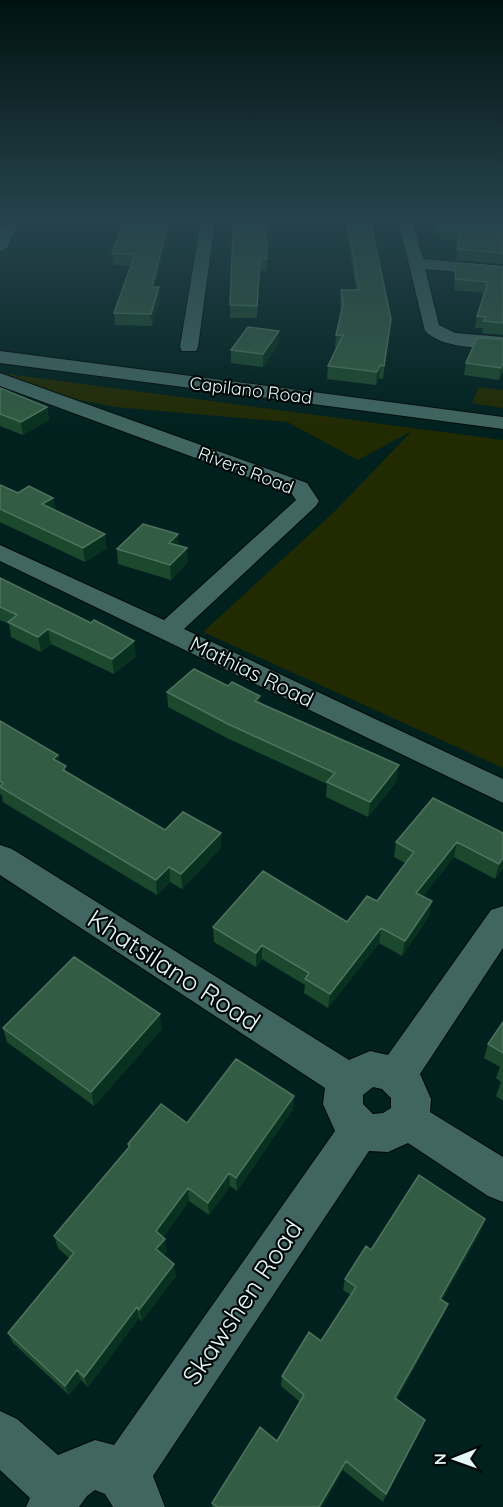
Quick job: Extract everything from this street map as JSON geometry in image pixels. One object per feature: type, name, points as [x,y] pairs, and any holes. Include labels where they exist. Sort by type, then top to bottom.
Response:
[{"type":"street","points":[[189,347],[198,289]]},
{"type":"street","points":[[422,289],[431,327],[435,333],[446,337],[503,343]]},
{"type":"street","name":"Capilano Road","points":[[0,357],[503,423]]},
{"type":"street","name":"Rivers Road","points":[[0,379],[299,488],[308,501],[167,631]]},
{"type":"street","name":"Mathias Road","points":[[0,552],[503,792]]},
{"type":"street","name":"Khatsilano Road","points":[[0,858],[348,1081]]},
{"type":"street","points":[[396,1076],[503,920]]},
{"type":"street","points":[[370,1069],[384,1070],[396,1076],[411,1096],[412,1108],[408,1120],[395,1131],[377,1135],[360,1129],[349,1119],[342,1106],[343,1093],[348,1081],[357,1073],[370,1069]]},
{"type":"street","points":[[408,1120],[503,1181]]},
{"type":"street","name":"Skawshen Road","points":[[131,1491],[360,1129]]},
{"type":"street","points":[[36,1475],[73,1475],[90,1467],[108,1466],[131,1491]]},
{"type":"green space","points":[[0,373],[503,440],[503,768],[203,632],[334,512],[412,431],[358,460],[287,422],[115,407],[0,384]]},
{"type":"green space","points":[[479,387],[503,390],[503,408],[472,403]]},
{"type":"building","points":[[122,289],[158,289],[151,314],[114,313]]},
{"type":"building","points":[[231,289],[258,289],[257,306],[230,305]]},
{"type":"building","points":[[385,289],[391,319],[384,366],[380,365],[377,372],[328,366],[343,335],[336,335],[343,305],[341,290]]},
{"type":"building","points":[[486,289],[503,289],[503,323],[484,321],[486,317],[477,316]]},
{"type":"building","points":[[248,327],[279,331],[263,354],[231,350]]},
{"type":"building","points":[[477,338],[503,339],[501,368],[466,363]]},
{"type":"building","points":[[0,388],[47,407],[21,422],[0,414]]},
{"type":"building","points":[[0,485],[18,493],[29,486],[53,498],[42,504],[105,534],[83,548],[0,509]]},
{"type":"building","points":[[143,524],[178,534],[169,543],[187,548],[170,565],[117,549]]},
{"type":"building","points":[[0,578],[91,623],[94,620],[134,641],[112,659],[48,629],[38,637],[8,622],[17,615],[0,607]]},
{"type":"building","points":[[194,669],[228,686],[232,682],[260,696],[255,701],[399,765],[370,802],[327,782],[335,773],[228,724],[167,692]]},
{"type":"building","points":[[0,721],[58,755],[53,759],[66,766],[63,770],[165,830],[183,812],[221,833],[181,874],[169,867],[156,880],[0,787],[3,783],[0,781]]},
{"type":"building","points":[[433,798],[503,833],[503,858],[499,864],[457,842],[416,893],[432,901],[405,941],[381,928],[330,994],[305,979],[309,973],[262,945],[256,953],[213,927],[263,871],[347,922],[367,896],[377,901],[414,852],[396,842]]},
{"type":"building","points":[[74,957],[160,1014],[91,1092],[3,1028]]},
{"type":"building","points":[[503,1022],[503,1053],[488,1044]]},
{"type":"building","points":[[236,1059],[294,1096],[236,1178],[229,1173],[208,1203],[188,1188],[156,1231],[165,1239],[156,1249],[174,1264],[139,1310],[137,1307],[84,1377],[77,1370],[65,1386],[8,1333],[74,1253],[54,1236],[130,1146],[128,1144],[161,1104],[187,1123]]},
{"type":"building","points":[[419,1175],[485,1219],[440,1299],[448,1304],[395,1398],[425,1420],[386,1494],[346,1461],[319,1507],[217,1507],[212,1503],[260,1427],[277,1441],[304,1395],[282,1376],[309,1332],[321,1341],[356,1287],[345,1279],[366,1246],[371,1250]]}]
